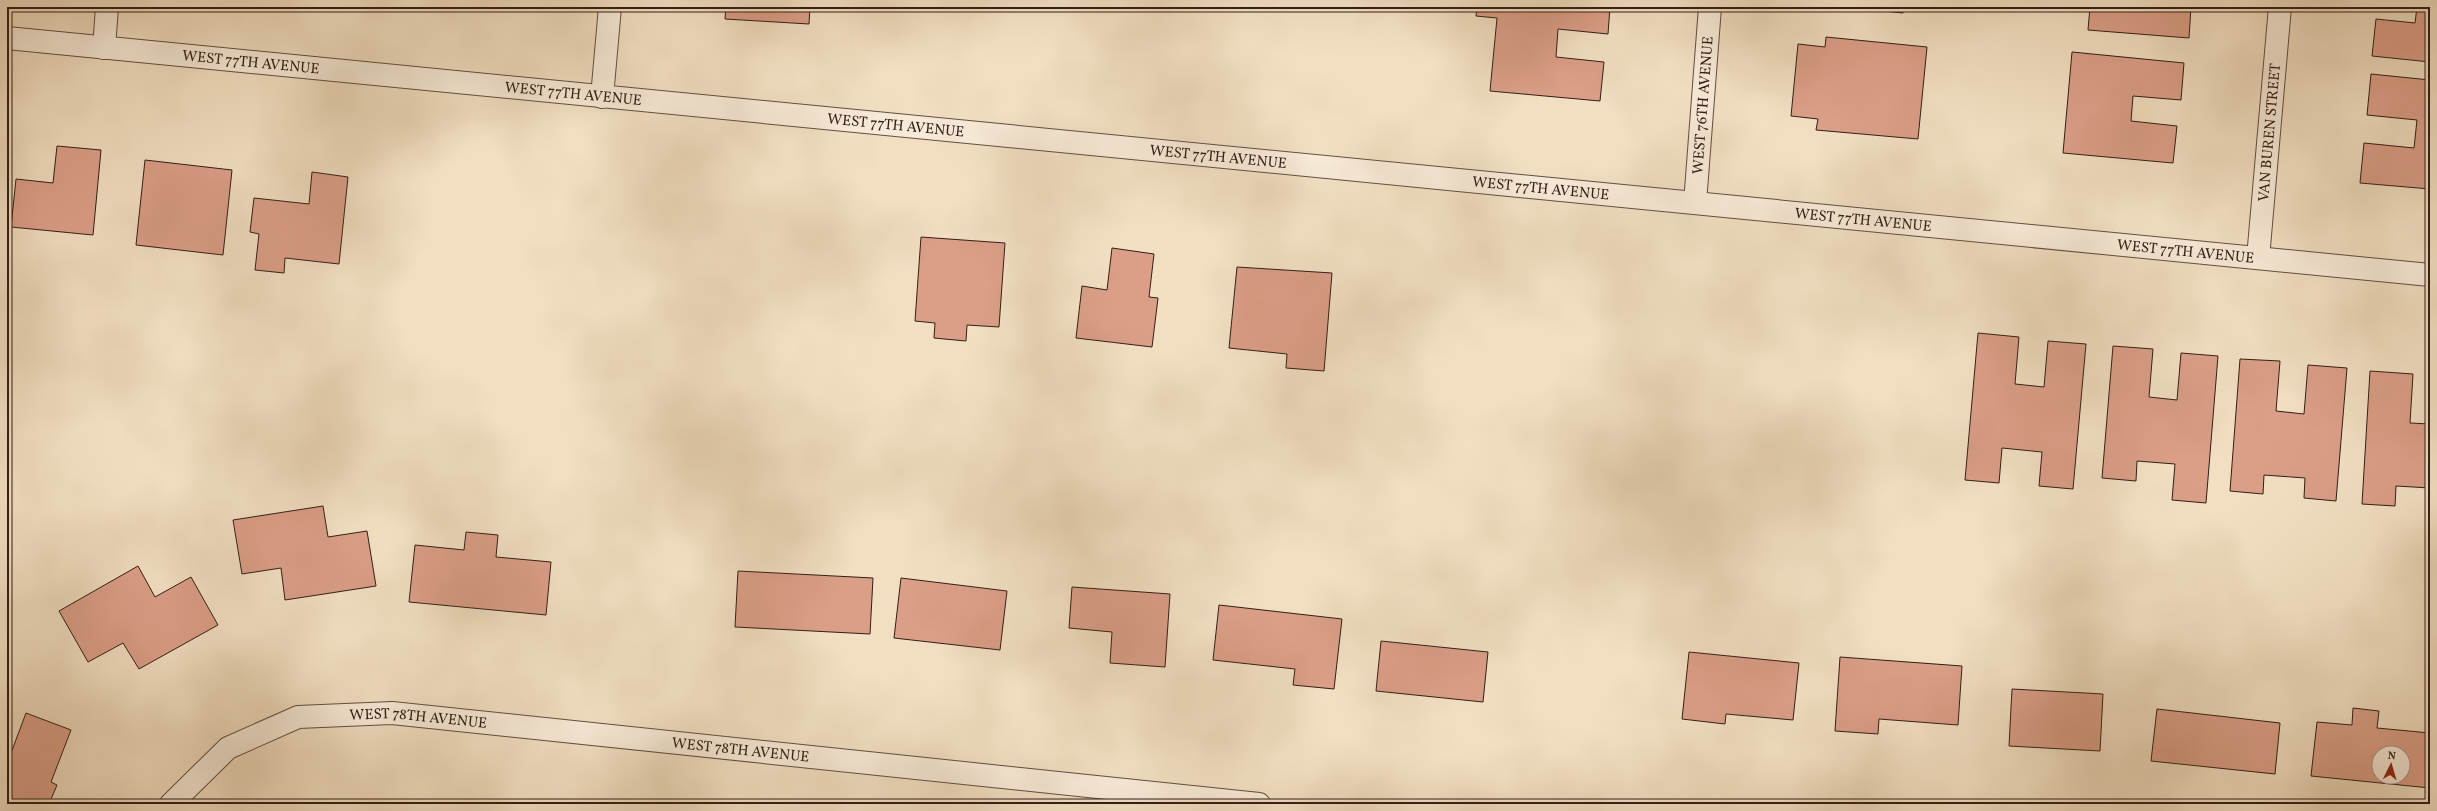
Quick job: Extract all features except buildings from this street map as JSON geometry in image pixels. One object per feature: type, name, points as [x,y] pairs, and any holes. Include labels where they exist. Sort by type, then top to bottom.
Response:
[{"type":"street","points":[[104,48],[107,7]]},
{"type":"street","points":[[602,97],[610,7]]},
{"type":"street","name":"WEST 76TH AVENUE","points":[[1695,203],[1710,7]]},
{"type":"street","name":"VAN BUREN STREET","points":[[2258,258],[2280,7]]},
{"type":"street","name":"WEST 77TH AVENUE","points":[[7,38],[2430,275]]},
{"type":"street","name":"WEST 78TH AVENUE","points":[[171,804],[228,748],[298,718],[392,714],[1259,804]]}]
